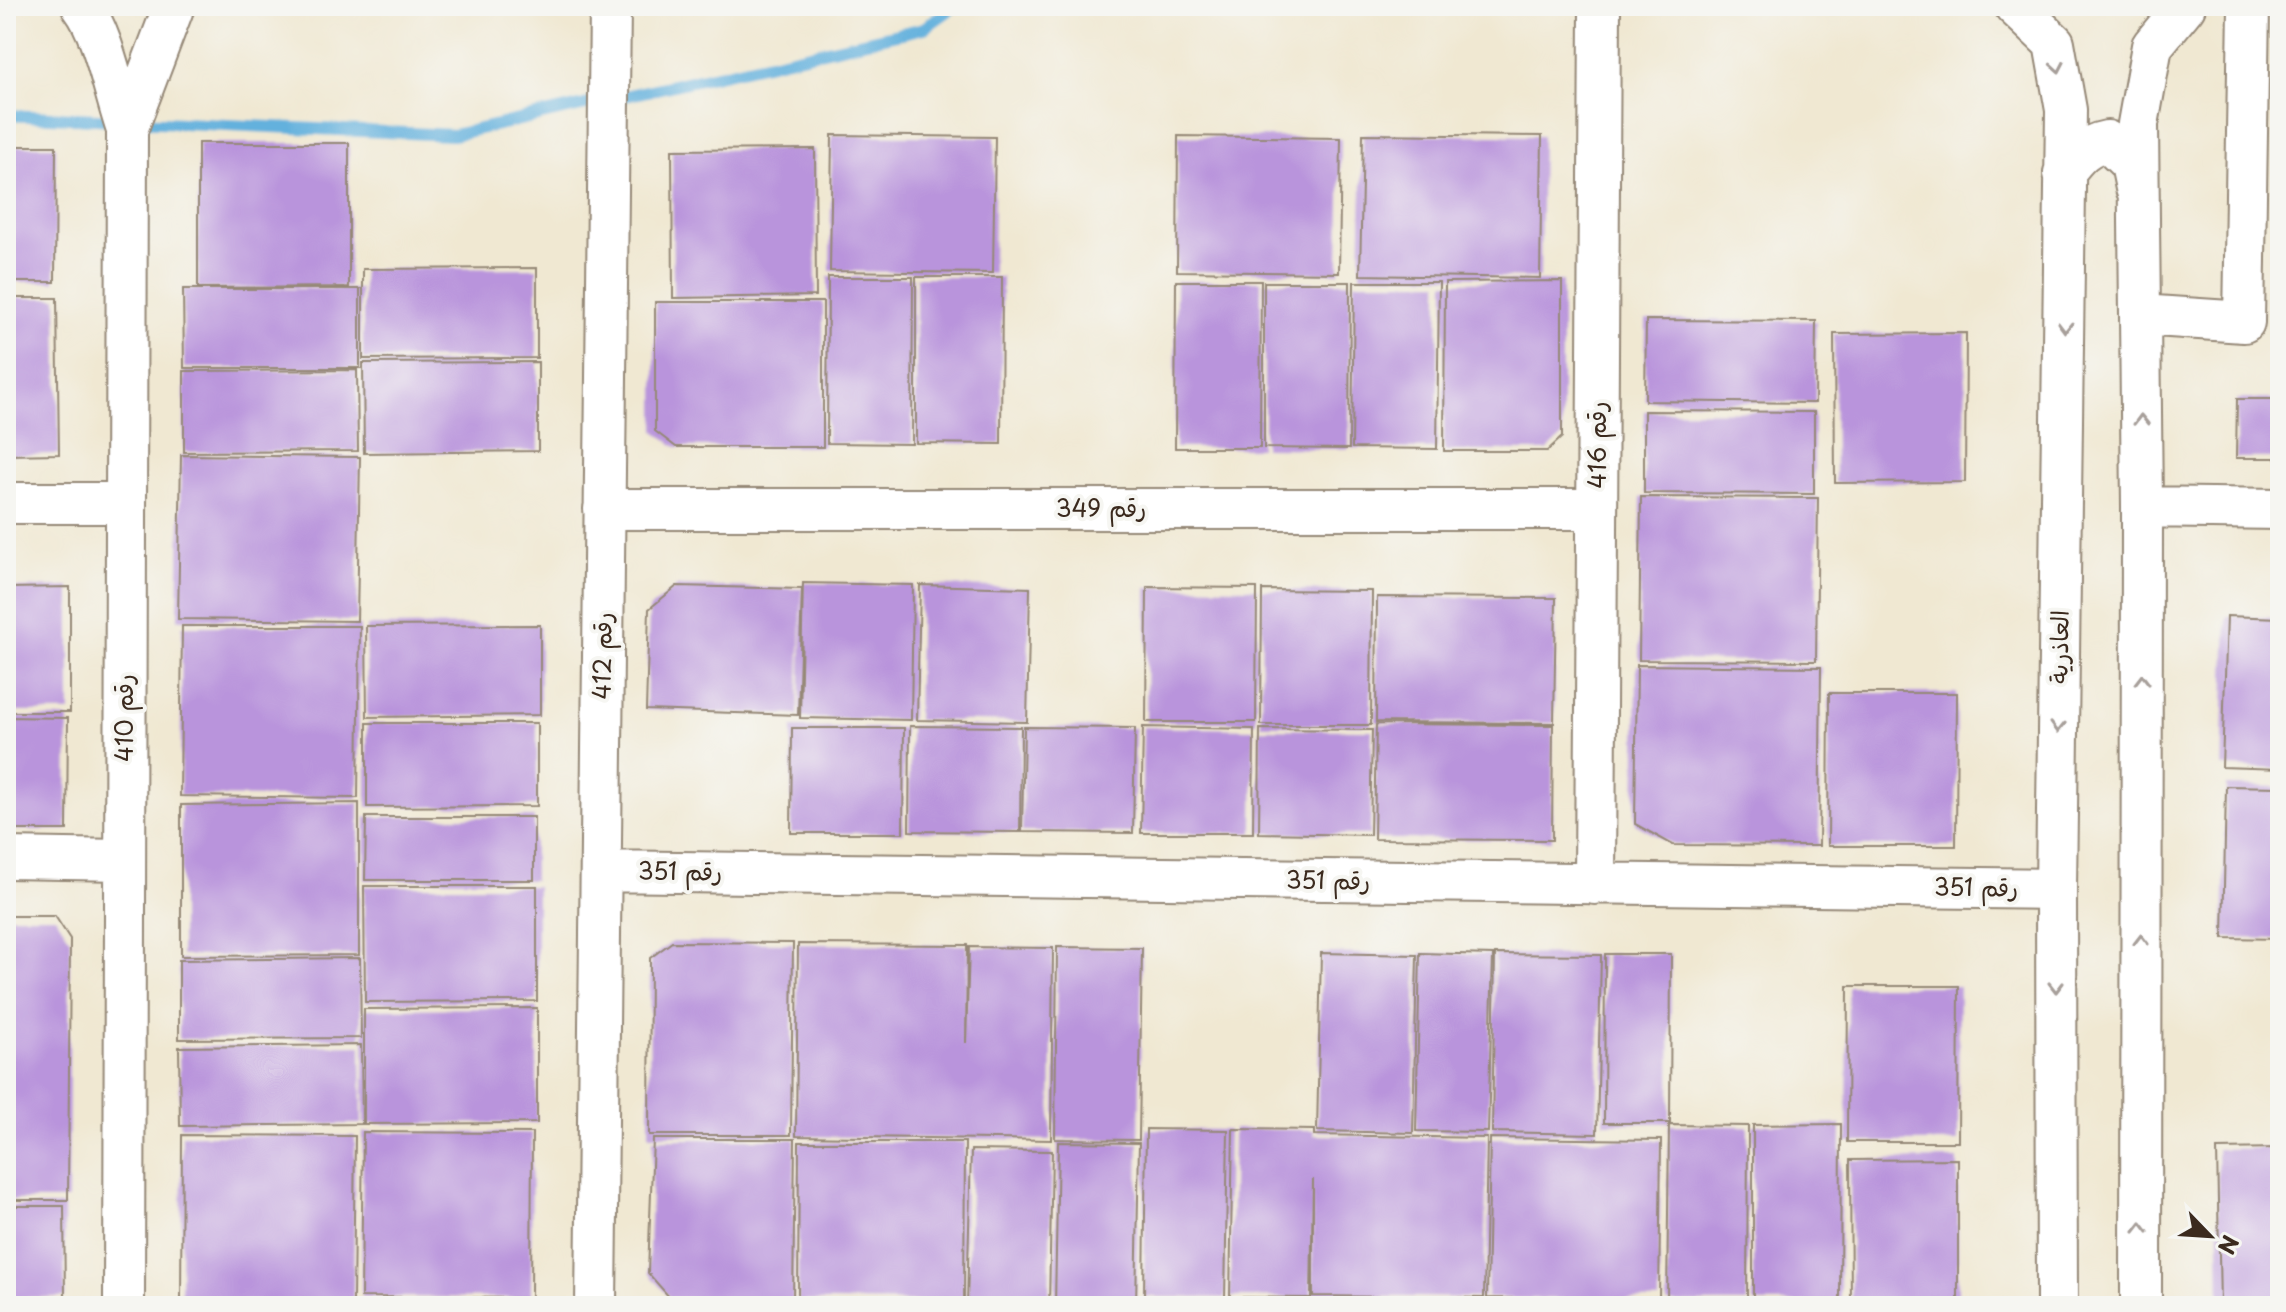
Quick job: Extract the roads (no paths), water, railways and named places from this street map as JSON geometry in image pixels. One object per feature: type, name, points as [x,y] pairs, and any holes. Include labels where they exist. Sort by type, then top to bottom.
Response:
[{"type":"street","points":[[82,6],[94,21],[111,86],[127,130]]},
{"type":"street","points":[[127,130],[174,6]]},
{"type":"street","name":"رقم 412","points":[[596,1306],[610,6]]},
{"type":"street","name":"رقم 416","points":[[1595,884],[1600,6]]},
{"type":"street","name":"العاذرية","points":[[2015,6],[2054,43],[2066,110],[2056,889],[2057,1306]]},
{"type":"street","points":[[2141,1306],[2142,507],[2138,124],[2152,46],[2185,6]]},
{"type":"street","points":[[2140,315],[2244,322],[2249,6]]},
{"type":"street","name":"رقم 410","points":[[124,1306],[127,130]]},
{"type":"street","points":[[2064,173],[2084,149],[2107,141],[2131,164],[2138,196]]},
{"type":"street","points":[[6,503],[126,503]]},
{"type":"street","points":[[2142,507],[2280,509]]},
{"type":"street","name":"رقم 349","points":[[604,509],[1597,509]]},
{"type":"street","points":[[6,858],[124,860]]},
{"type":"street","name":"رقم 351","points":[[601,871],[2056,889]]},
{"type":"waterway","points":[[137,121],[453,135],[924,28],[955,6]]},
{"type":"waterway","points":[[6,115],[119,120]]}]
